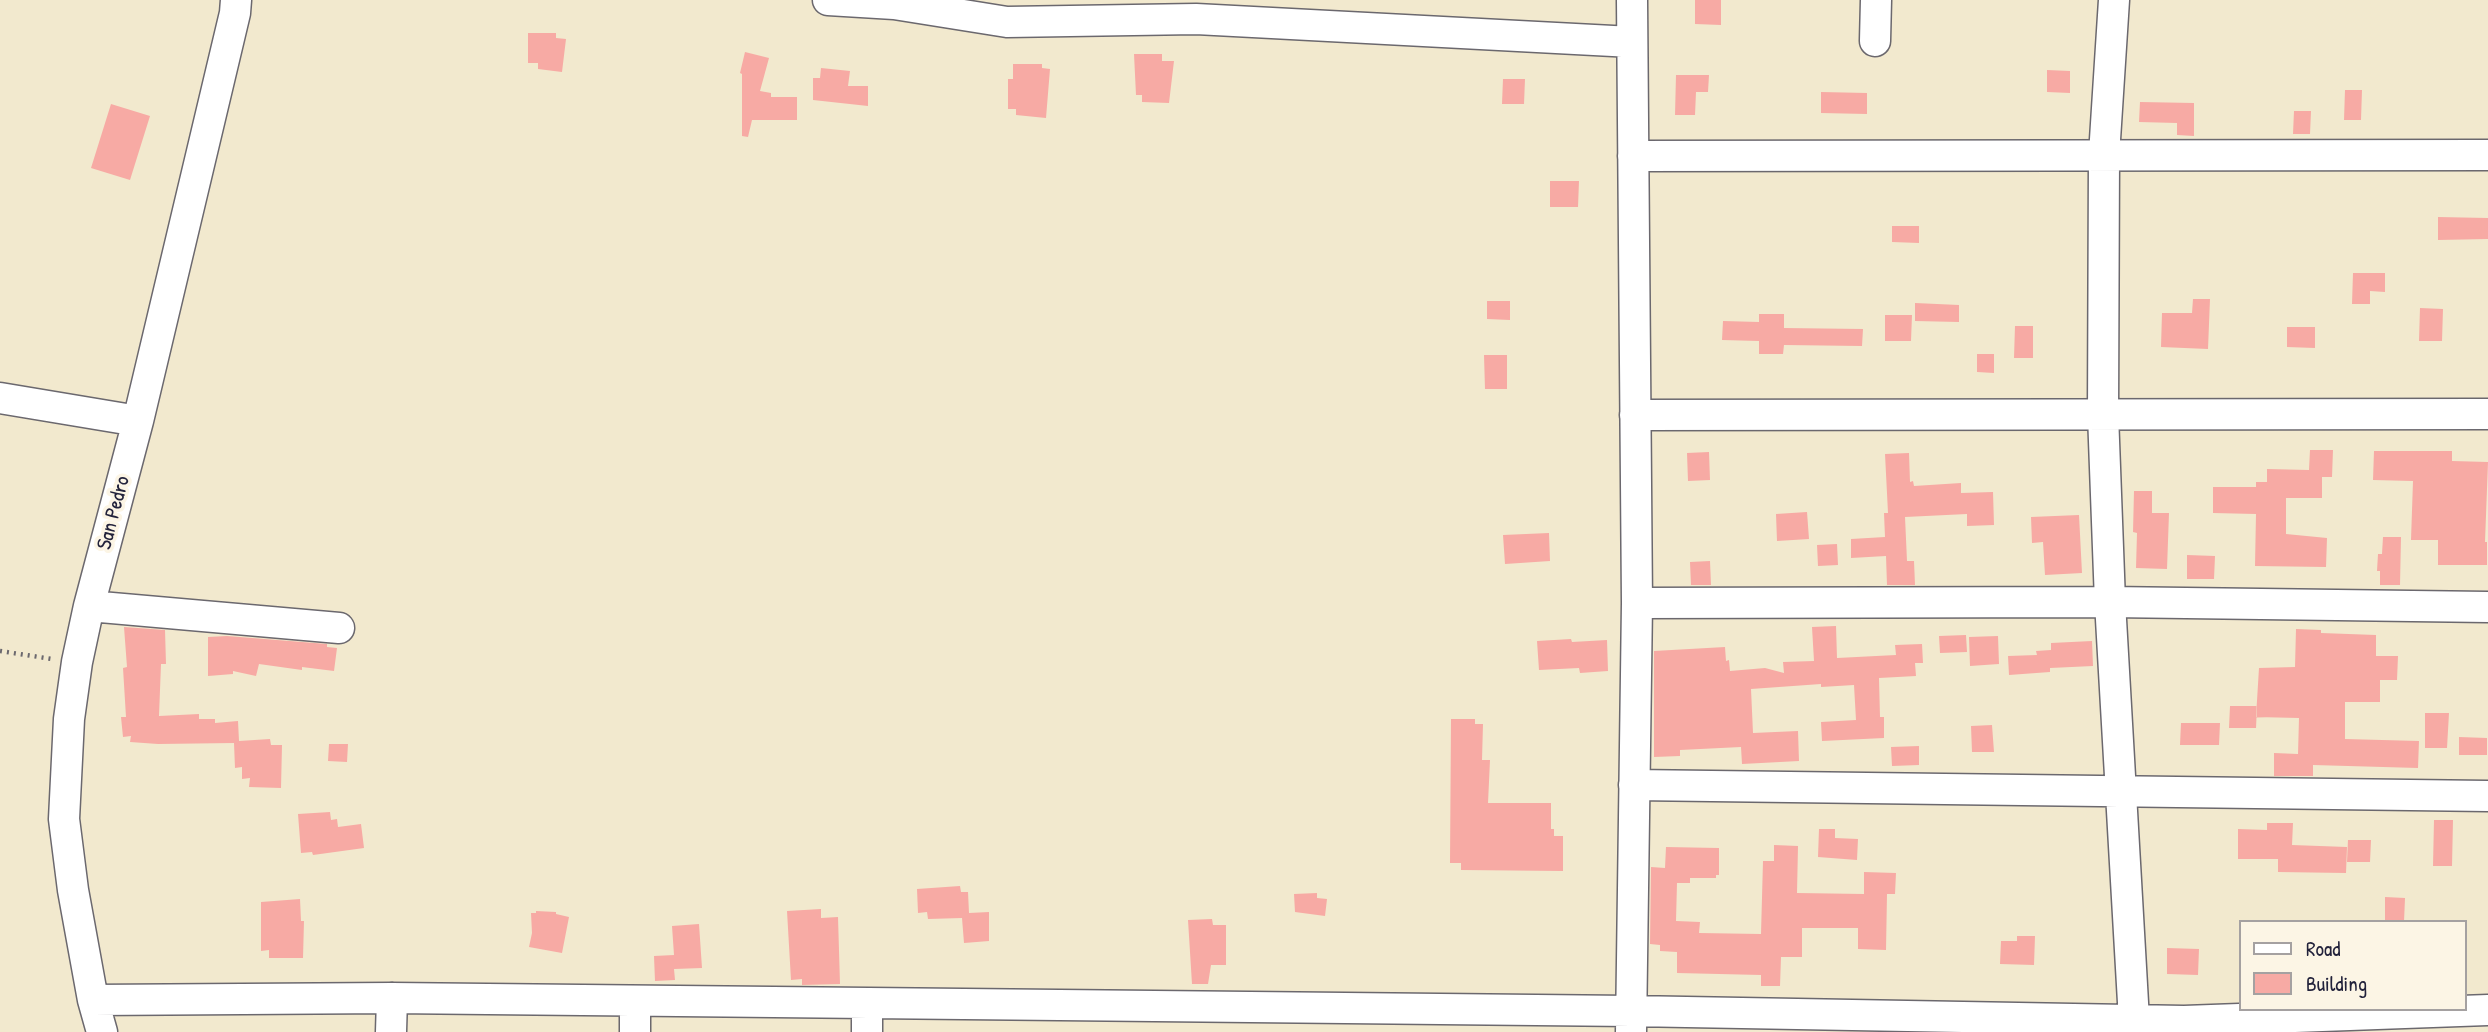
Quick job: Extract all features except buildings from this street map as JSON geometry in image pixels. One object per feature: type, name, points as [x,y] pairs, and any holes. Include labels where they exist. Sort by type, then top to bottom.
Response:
[{"type":"street","name":"San Pedro","points":[[102,1032],[93,1000],[64,819],[69,719],[89,606],[138,421],[232,27],[236,0]]},
{"type":"street","points":[[828,0],[894,4],[1007,22],[1197,9],[1632,42]]},
{"type":"street","points":[[1631,1021],[1637,603],[1632,0]]},
{"type":"street","points":[[1875,41],[1876,0]]},
{"type":"street","points":[[2114,0],[2104,155],[2103,414],[2110,602],[2134,1020]]},
{"type":"street","points":[[1633,156],[2488,155]]},
{"type":"street","points":[[0,398],[138,421]]},
{"type":"street","points":[[1635,415],[2488,414]]},
{"type":"street","points":[[1637,603],[2110,602],[2488,607]]},
{"type":"street","points":[[89,606],[340,628]]},
{"type":"street","points":[[1634,785],[2488,796]]},
{"type":"street","points":[[391,1032],[392,998]]},
{"type":"street","points":[[93,1000],[392,998],[635,1001],[867,1018],[2134,1020],[2184,1026],[2488,1010]]},
{"type":"street","points":[[635,1001],[635,1032]]},
{"type":"path","points":[[0,651],[77,662]]}]
